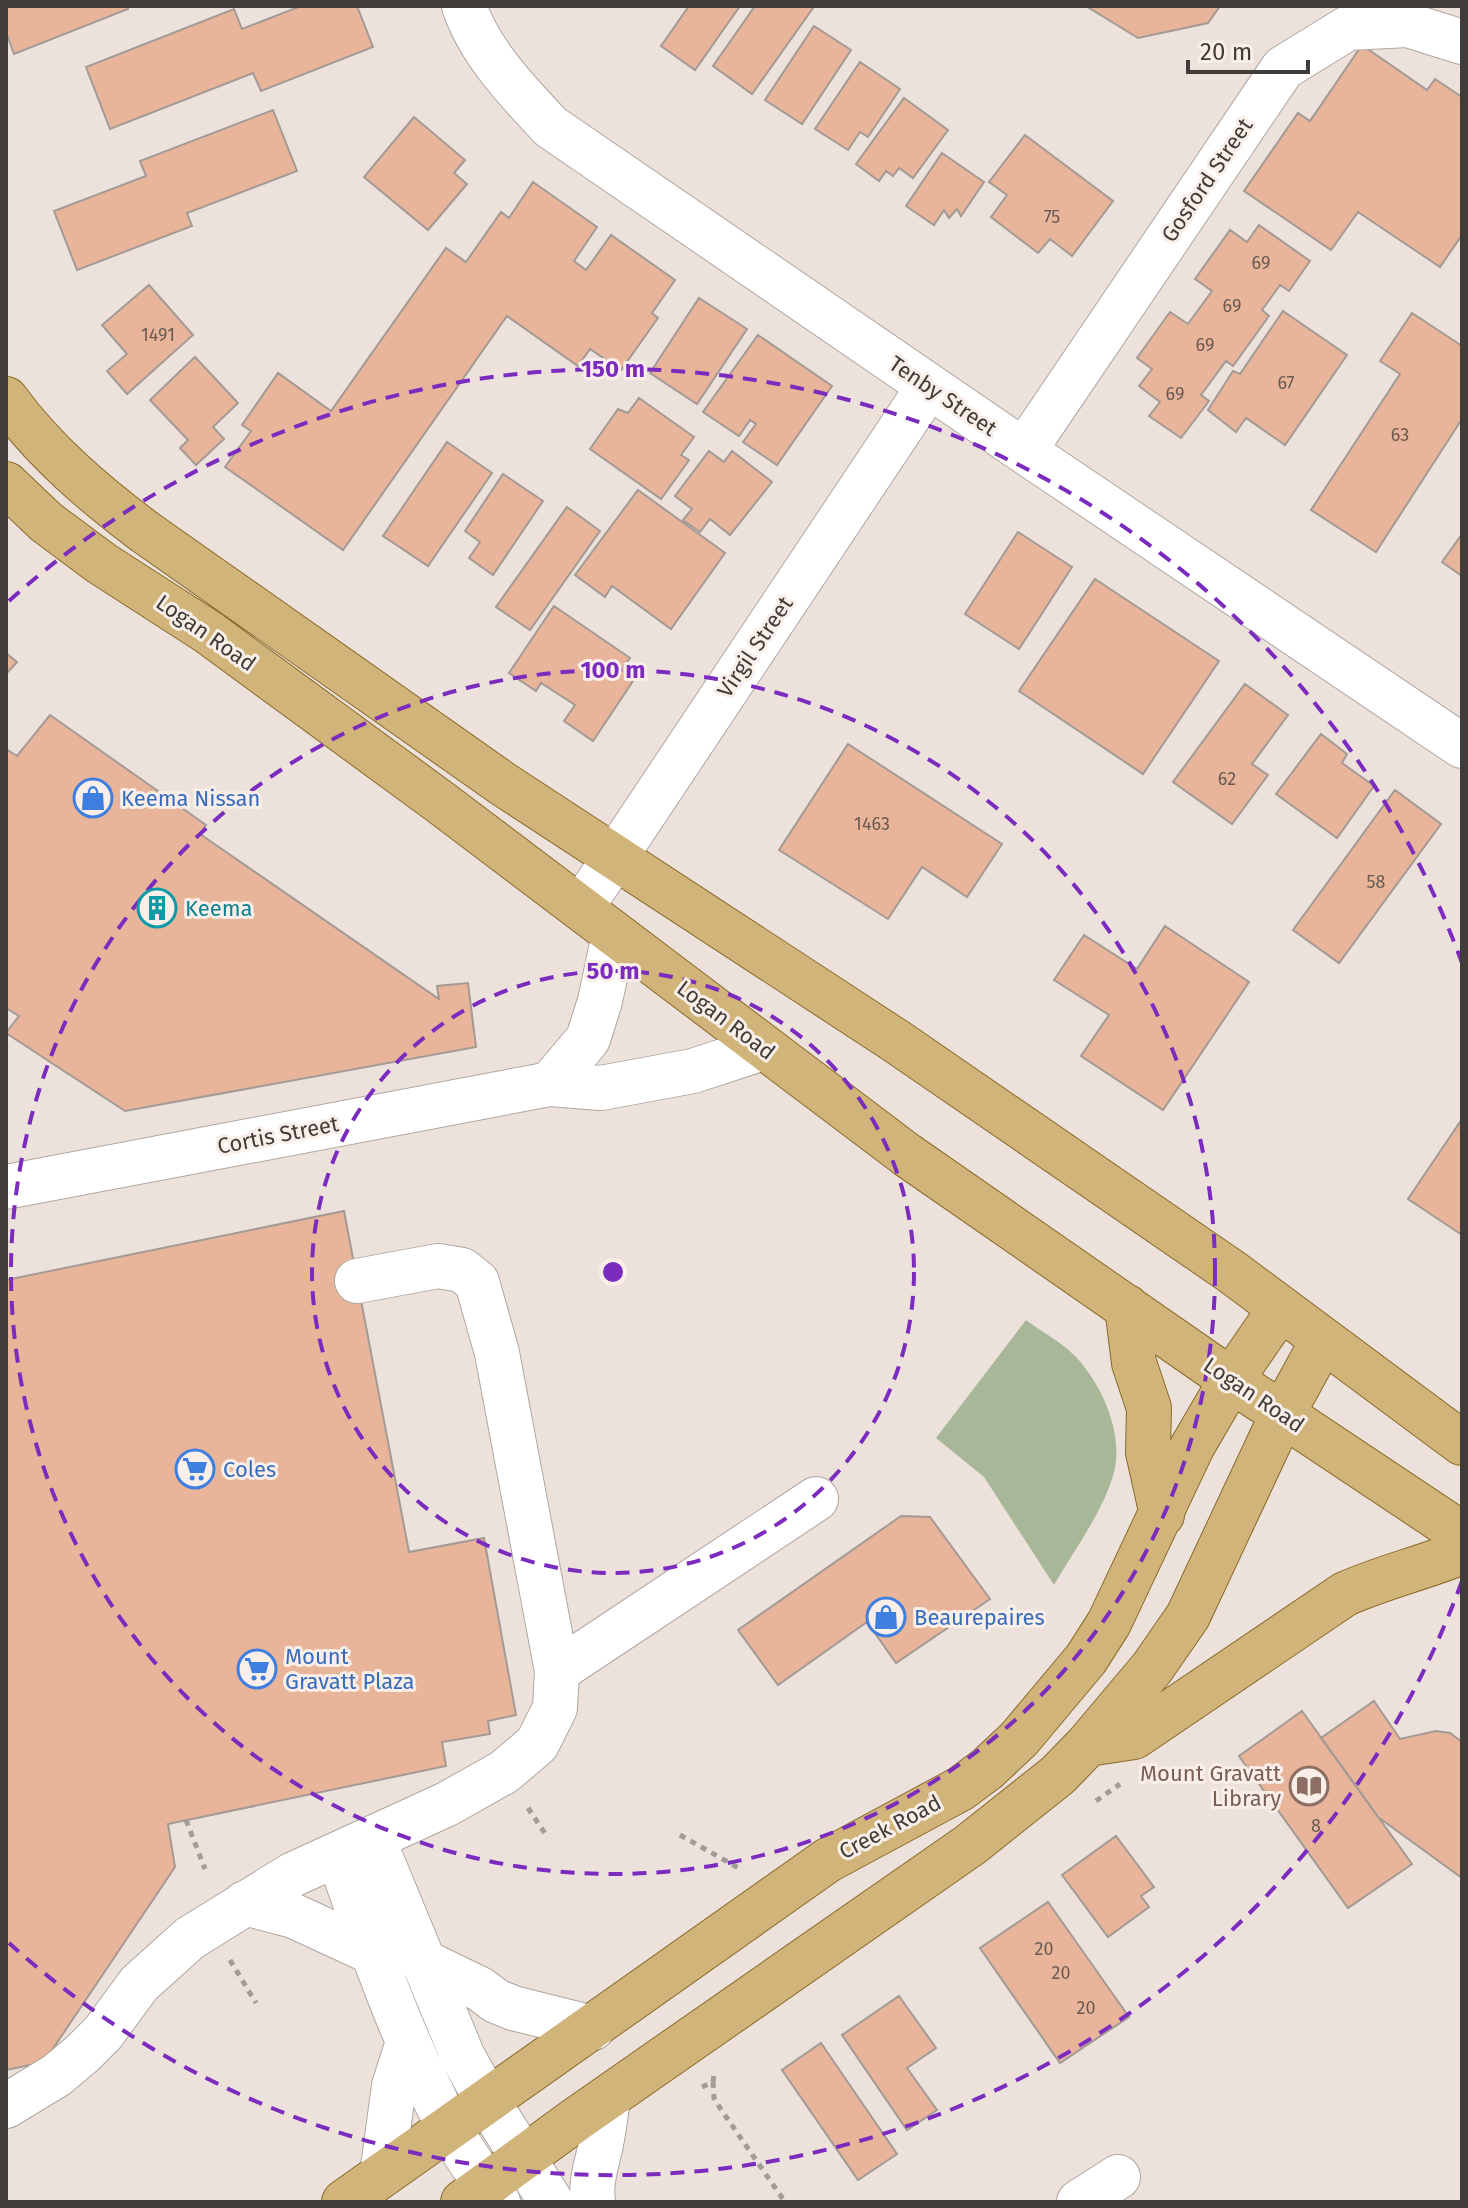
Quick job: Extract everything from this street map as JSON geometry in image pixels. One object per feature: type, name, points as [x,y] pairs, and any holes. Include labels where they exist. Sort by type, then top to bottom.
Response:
[{"type":"main road","points":[[6,399],[49,449],[105,502],[503,784],[896,1041],[1232,1272],[1462,1443]]},
{"type":"main road","name":"Logan Road","points":[[6,484],[46,522],[101,563],[208,632],[907,1155],[1282,1415],[1462,1534]]},
{"type":"main road","points":[[1127,1307],[1134,1363],[1149,1408],[1148,1452],[1162,1515]]},
{"type":"main road","name":"Creek Road","points":[[344,2202],[781,1892],[828,1860],[960,1789],[1019,1739],[1086,1659],[1129,1584],[1192,1447],[1231,1380],[1280,1309]]},
{"type":"main road","points":[[482,2196],[524,2158],[970,1845],[1018,1809],[1088,1744],[1152,1668],[1188,1616],[1282,1415],[1323,1340]]},
{"type":"main road","points":[[1088,1744],[1134,1737],[1345,1594],[1462,1552]]},
{"type":"street","name":"Tenby Street","points":[[464,6],[506,79],[551,127],[1462,746]]},
{"type":"street","name":"Gosford Street","points":[[1024,451],[1283,68],[1348,28],[1408,25],[1462,42]]},
{"type":"street","name":"Virgil Street","points":[[598,921],[614,857],[929,386]]},
{"type":"street","points":[[550,1084],[588,1039],[600,1001],[598,921]]},
{"type":"street","name":"Cortis Street","points":[[6,1187],[550,1084],[601,1088],[693,1071],[763,1048]]},
{"type":"street","points":[[6,2106],[57,2075],[83,2053],[103,2033],[139,1984],[190,1938],[292,1875],[464,1795],[504,1772],[537,1744],[555,1708],[557,1671],[497,1353],[477,1282],[462,1270],[438,1266],[357,1281]]},
{"type":"street","points":[[557,1671],[816,1499]]},
{"type":"street","points":[[355,1846],[372,1952],[408,2042],[482,2196]]},
{"type":"street","points":[[355,1846],[422,1961],[463,2057],[551,2202]]},
{"type":"street","points":[[245,1903],[294,1916],[372,1952]]},
{"type":"street","points":[[422,1961],[513,2008],[593,2028]]},
{"type":"street","points":[[382,2175],[394,2086],[408,2042]]},
{"type":"street","points":[[593,2202],[594,2169],[608,2098]]},
{"type":"street","points":[[1079,2202],[1118,2177]]},
{"type":"path","points":[[186,1820],[205,1869]]},
{"type":"path","points":[[680,1835],[781,1892]]},
{"type":"path","points":[[228,1957],[256,2003]]},
{"type":"path","points":[[713,2082],[714,2098],[720,2108],[785,2202]]},
{"type":"green space","points":[[1026,1320],[1065,1347],[1086,1369],[1109,1412],[1116,1445],[1116,1461],[1108,1490],[1054,1585],[984,1477],[936,1438]]},
{"type":"building","points":[[6,6],[127,6],[128,9],[14,54],[6,32]]},
{"type":"building","points":[[301,6],[357,6],[373,47],[261,91],[253,73],[110,129],[86,67],[234,9],[242,29]]},
{"type":"building","points":[[689,6],[740,6],[695,70],[661,46]]},
{"type":"building","points":[[755,6],[813,8],[752,94],[713,66]]},
{"type":"building","points":[[1086,6],[1220,6],[1208,23],[1138,38]]},
{"type":"building","points":[[814,26],[851,50],[802,124],[765,100]]},
{"type":"building","points":[[1362,45],[1427,90],[1435,79],[1462,97],[1462,235],[1440,267],[1358,212],[1331,250],[1244,191],[1298,113],[1310,121]]},
{"type":"building","points":[[860,62],[900,89],[868,137],[860,132],[848,150],[815,129]]},
{"type":"building","points":[[904,98],[948,130],[913,178],[899,168],[893,176],[886,171],[879,181],[856,164]]},
{"type":"building","points":[[273,110],[297,171],[187,213],[192,226],[77,270],[54,211],[146,176],[140,161]]},
{"type":"building","points":[[414,117],[465,160],[454,173],[467,184],[428,230],[364,177]]},
{"type":"building","points":[[1025,135],[1113,201],[1072,256],[1050,239],[1038,253],[991,217],[1007,195],[989,182]]},
{"type":"building","points":[[942,153],[984,182],[961,216],[957,209],[949,218],[944,210],[934,225],[906,206]]},
{"type":"building","points":[[533,182],[597,227],[574,261],[586,270],[611,235],[675,280],[652,313],[658,318],[621,370],[590,349],[578,366],[507,316],[343,550],[225,467],[251,431],[242,425],[278,373],[331,411],[446,248],[466,262],[501,212],[509,218]]},
{"type":"building","points":[[1259,225],[1310,261],[1289,291],[1280,285],[1262,310],[1269,316],[1233,366],[1226,361],[1201,395],[1209,401],[1181,438],[1149,416],[1160,402],[1139,386],[1152,369],[1137,358],[1170,312],[1188,324],[1212,291],[1195,279],[1230,230],[1247,242]]},
{"type":"building","points":[[149,285],[193,335],[127,394],[107,371],[127,354],[102,325]]},
{"type":"building","points":[[699,298],[747,329],[697,404],[650,373]]},
{"type":"building","points":[[1283,311],[1347,355],[1285,445],[1246,418],[1236,432],[1208,410],[1233,371],[1240,374]]},
{"type":"building","points":[[1412,313],[1462,346],[1462,419],[1376,552],[1311,510],[1400,374],[1380,361]]},
{"type":"building","points":[[758,335],[832,386],[777,465],[743,442],[756,424],[750,420],[739,436],[703,412]]},
{"type":"building","points":[[195,357],[238,403],[213,427],[224,439],[196,465],[180,448],[188,440],[150,400]]},
{"type":"building","points":[[639,398],[694,437],[681,455],[689,460],[661,499],[590,449],[618,409],[628,413]]},
{"type":"building","points":[[447,442],[492,473],[428,566],[383,536]]},
{"type":"building","points":[[709,451],[724,462],[732,451],[772,482],[730,535],[710,519],[700,532],[683,520],[692,509],[675,496]]},
{"type":"building","points":[[503,474],[543,501],[493,575],[469,558],[480,542],[465,531]]},
{"type":"building","points":[[638,490],[725,553],[671,629],[612,586],[605,597],[575,575]]},
{"type":"building","points":[[567,507],[600,531],[530,630],[496,607]]},
{"type":"building","points":[[1018,532],[1072,567],[1019,649],[965,614]]},
{"type":"building","points":[[1462,534],[1462,576],[1442,562]]},
{"type":"building","points":[[1095,579],[1219,661],[1143,774],[1019,691]]},
{"type":"building","points":[[554,606],[630,658],[624,666],[637,675],[593,741],[564,721],[575,705],[541,683],[536,691],[509,673]]},
{"type":"building","points":[[6,653],[17,662],[6,674]]},
{"type":"building","points":[[1245,684],[1288,715],[1252,764],[1268,775],[1232,824],[1173,782]]},
{"type":"building","name":"Keema","points":[[50,715],[206,825],[200,834],[439,999],[437,986],[468,983],[476,1047],[125,1111],[6,1033],[19,1016],[6,1008],[6,749],[17,756]]},
{"type":"building","points":[[1321,734],[1347,754],[1342,763],[1374,786],[1337,838],[1276,794]]},
{"type":"building","points":[[848,744],[1002,844],[967,897],[922,867],[888,919],[779,850]]},
{"type":"building","points":[[1395,790],[1441,824],[1339,963],[1293,930]]},
{"type":"building","points":[[1165,926],[1249,982],[1163,1110],[1081,1056],[1109,1015],[1054,980],[1084,935],[1137,969]]},
{"type":"building","points":[[1462,1119],[1462,1235],[1408,1199]]},
{"type":"building","name":"Mount Gravatt Plaza","points":[[344,1211],[409,1552],[484,1538],[516,1715],[488,1721],[490,1734],[442,1742],[446,1766],[168,1824],[175,1867],[44,2062],[6,2070],[6,1280]]},
{"type":"building","points":[[901,1516],[930,1517],[990,1599],[896,1663],[867,1622],[778,1685],[738,1630]]},
{"type":"building","points":[[1374,1701],[1400,1739],[1436,1731],[1450,1733],[1462,1742],[1462,1878],[1378,1817],[1321,1738]]},
{"type":"building","name":"Mount Gravatt Library","points":[[1302,1711],[1412,1864],[1348,1908],[1239,1756]]},
{"type":"building","points":[[1116,1836],[1154,1887],[1141,1896],[1149,1907],[1108,1937],[1062,1875]]},
{"type":"building","points":[[1048,1902],[1129,2017],[1060,2063],[980,1948]]},
{"type":"building","points":[[899,1996],[936,2048],[907,2068],[937,2110],[907,2130],[842,2035]]},
{"type":"building","points":[[821,2043],[897,2154],[858,2180],[782,2070]]},
{"type":"place","name":"Keema Nissan","points":[[93,798]]},
{"type":"place","name":"Keema","points":[[157,908]]},
{"type":"place","name":"Coles","points":[[195,1469]]},
{"type":"place","name":"Beaurepaires","points":[[886,1617]]},
{"type":"place","name":"Mount Gravatt Plaza","points":[[257,1669]]},
{"type":"place","name":"Mount Gravatt Library","points":[[1309,1786]]}]
